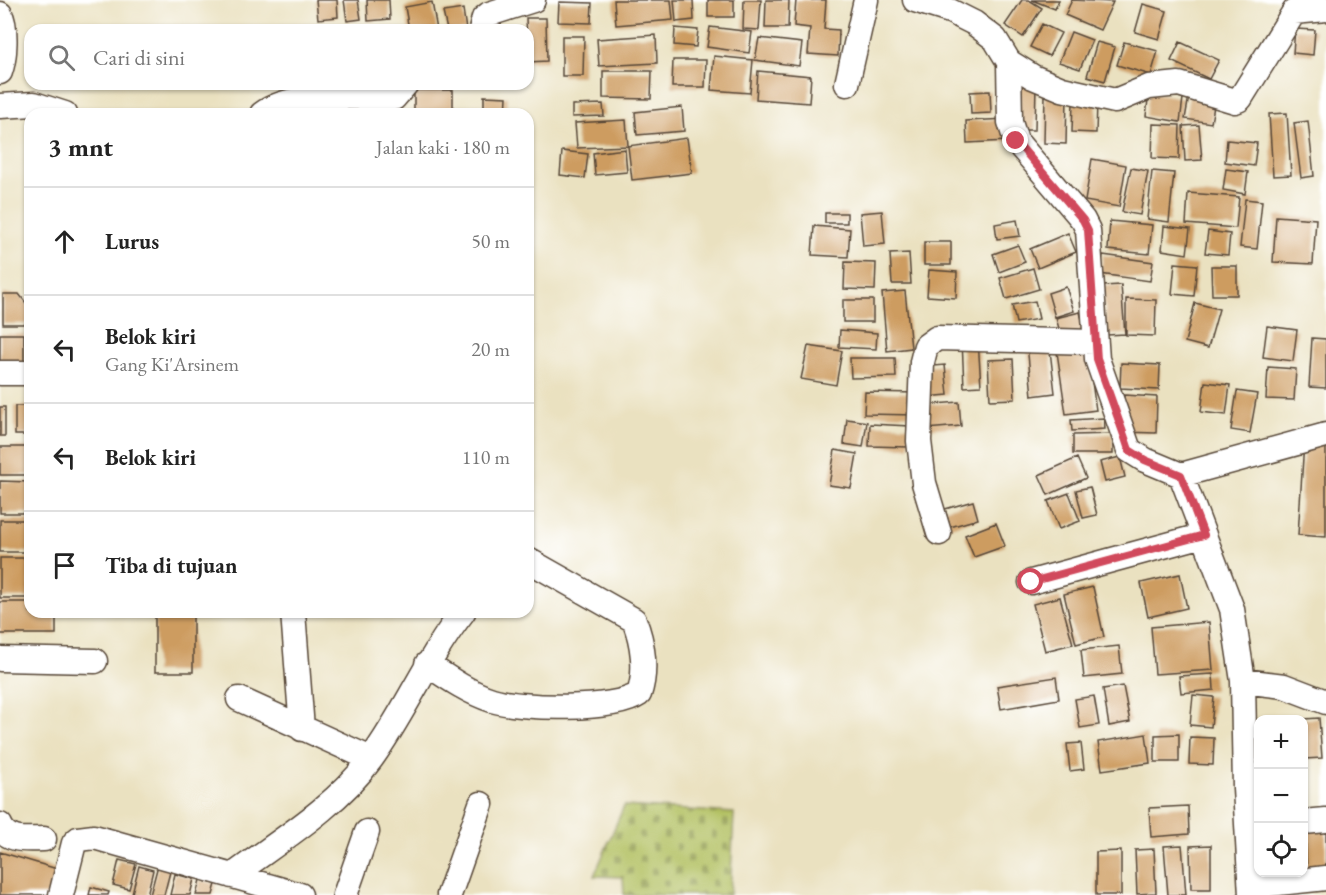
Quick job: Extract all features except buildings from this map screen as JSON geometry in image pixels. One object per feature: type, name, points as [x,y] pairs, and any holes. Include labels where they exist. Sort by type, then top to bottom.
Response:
[{"type":"street","points":[[482,24],[484,18],[489,14],[533,0]]},
{"type":"street","points":[[847,84],[866,0]]},
{"type":"street","points":[[915,0],[950,11],[974,23],[995,39],[1010,62],[1034,77],[1062,89],[1115,101],[1149,87],[1179,84],[1235,101],[1240,99],[1294,12],[1326,9]]},
{"type":"street","points":[[0,14],[3,21],[3,57],[0,72]]},
{"type":"street","points":[[1010,62],[1010,122],[1016,141],[1083,220],[1088,230],[1094,342],[1097,359],[1129,450],[1145,460],[1181,475],[1326,435]]},
{"type":"street","points":[[270,108],[298,100],[394,98],[401,90]]},
{"type":"street","points":[[0,106],[34,104],[46,108]]},
{"type":"street","points":[[939,533],[924,483],[920,441],[922,362],[926,346],[936,338],[1094,342]]},
{"type":"street","points":[[0,373],[24,373]]},
{"type":"street","points":[[1181,475],[1232,609],[1243,681],[1253,825],[1251,891],[1326,878]]},
{"type":"street","points":[[1031,582],[1204,535]]},
{"type":"street","points":[[427,664],[470,691],[494,701],[562,707],[622,702],[639,694],[643,674],[641,650],[634,620],[534,563]]},
{"type":"street","points":[[293,618],[302,729]]},
{"type":"street","points":[[232,876],[303,824],[348,785],[371,759],[427,664],[459,618]]},
{"type":"street","points":[[0,659],[94,661]]},
{"type":"street","points":[[1243,681],[1284,686],[1326,702]]},
{"type":"street","points":[[239,699],[371,759]]},
{"type":"street","points":[[449,895],[481,804]]},
{"type":"street","points":[[1308,822],[1326,820]]},
{"type":"street","points":[[0,825],[2,830],[18,839],[44,839]]},
{"type":"street","points":[[345,895],[367,832]]},
{"type":"street","points":[[61,895],[74,843],[78,839],[94,837],[300,895]]},
{"type":"green space","points":[[624,806],[734,813],[730,895],[624,895],[623,877],[594,876]]},
{"type":"route","points":[[1016,141],[1083,220],[1088,230],[1094,342],[1097,359],[1129,450],[1145,460],[1181,475],[1204,535],[1031,582]]}]
